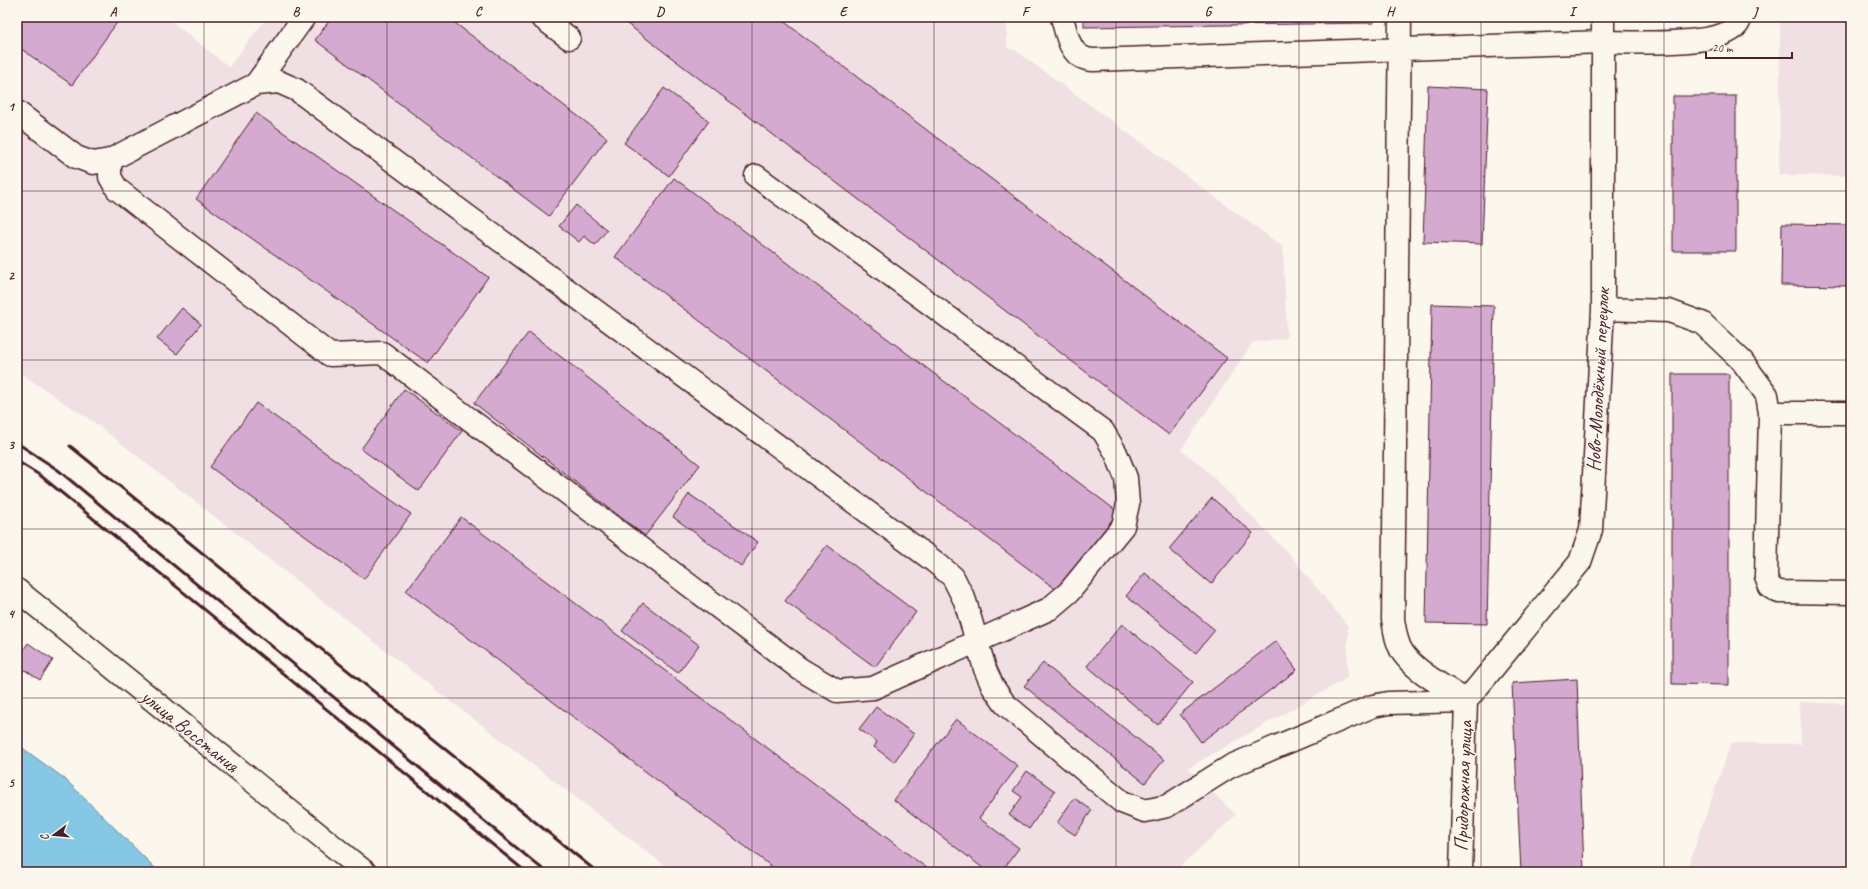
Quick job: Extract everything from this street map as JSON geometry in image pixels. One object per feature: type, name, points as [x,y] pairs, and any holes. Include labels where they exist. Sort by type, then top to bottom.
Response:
[{"type":"street","points":[[256,84],[304,17]]},
{"type":"street","points":[[541,17],[570,38]]},
{"type":"street","points":[[1062,17],[1073,50],[1078,56],[1086,60],[1603,42],[1686,42],[1721,35],[1737,26],[1741,17]]},
{"type":"street","points":[[1400,17],[1393,619],[1396,637],[1405,656],[1419,669],[1466,701]]},
{"type":"street","name":"Ново-Молодёжный переулок","points":[[1466,701],[1580,562],[1591,530],[1603,309],[1603,17]]},
{"type":"street","points":[[17,112],[76,157],[93,163],[110,160],[256,84],[279,82],[297,90],[935,562],[953,578],[966,601],[985,669],[993,687],[1005,704],[1122,802],[1145,811],[1167,806],[1231,766],[1373,706],[1388,703],[1466,701]]},
{"type":"street","points":[[110,160],[110,177],[117,189],[330,355],[382,353],[800,670],[837,691],[873,688],[1049,609],[1069,592],[1123,526],[1128,504],[1126,478],[1116,454],[1103,431],[756,176]]},
{"type":"street","points":[[1603,309],[1669,311],[1702,323],[1742,361],[1767,395],[1770,413],[1766,577],[1770,588],[1778,592],[1851,593]]},
{"type":"street","points":[[1770,413],[1851,413]]},
{"type":"street","name":"улица Восстания","points":[[17,590],[365,872]]},
{"type":"street","name":"Придорожная улица","points":[[1461,872],[1466,701]]},
{"type":"shaded area","points":[[17,17],[166,17],[229,67],[267,17],[1007,17],[1007,48],[1015,50],[1283,247],[1287,338],[1253,342],[1181,450],[1200,464],[1290,555],[1348,626],[1347,678],[1188,768],[1236,815],[1174,872],[673,872],[432,687],[95,423],[17,371]]},
{"type":"shaded area","points":[[1780,17],[1851,17],[1851,176],[1779,175]]},
{"type":"shaded area","points":[[1800,702],[1851,704],[1851,872],[1686,872],[1731,743],[1801,744]]},
{"type":"water","points":[[17,744],[65,779],[159,872],[17,872]]},
{"type":"building","points":[[17,17],[121,17],[72,85],[17,46]]},
{"type":"building","points":[[332,17],[447,17],[607,138],[549,216],[315,40]]},
{"type":"building","points":[[618,17],[778,17],[1227,358],[1169,435]]},
{"type":"building","points":[[1084,17],[1374,17],[1374,23],[1084,27]]},
{"type":"building","points":[[1428,86],[1488,89],[1482,244],[1423,242]]},
{"type":"building","points":[[664,88],[709,121],[669,176],[624,143]]},
{"type":"building","points":[[1673,96],[1736,96],[1736,251],[1673,251]]},
{"type":"building","points":[[256,113],[488,277],[428,363],[196,199]]},
{"type":"building","points":[[674,178],[1118,512],[1058,591],[615,257]]},
{"type":"building","points":[[576,205],[607,230],[595,245],[584,236],[579,242],[559,226]]},
{"type":"building","points":[[1782,224],[1851,225],[1851,286],[1781,285]]},
{"type":"building","points":[[1432,304],[1494,306],[1487,624],[1426,623]]},
{"type":"building","points":[[182,308],[201,324],[177,354],[157,339]]},
{"type":"building","points":[[529,332],[700,465],[645,536],[474,403]]},
{"type":"building","points":[[1672,374],[1729,374],[1729,685],[1672,684]]},
{"type":"building","points":[[404,389],[462,431],[419,491],[361,449]]},
{"type":"building","points":[[256,403],[411,514],[364,579],[210,467]]},
{"type":"building","points":[[689,494],[758,542],[741,566],[673,517]]},
{"type":"building","points":[[1212,498],[1253,533],[1211,584],[1169,549]]},
{"type":"building","points":[[461,517],[932,872],[779,872],[406,591]]},
{"type":"building","points":[[827,545],[916,612],[875,667],[785,601]]},
{"type":"building","points":[[1145,573],[1215,630],[1196,653],[1126,596]]},
{"type":"building","points":[[643,603],[699,645],[678,673],[622,631]]},
{"type":"building","points":[[1122,624],[1193,682],[1158,725],[1087,666]]},
{"type":"building","points":[[1276,641],[1297,670],[1201,742],[1180,714]]},
{"type":"building","points":[[28,643],[53,660],[40,680],[17,665],[17,660]]},
{"type":"building","points":[[1043,663],[1164,760],[1145,783],[1024,686]]},
{"type":"building","points":[[1577,679],[1584,872],[1521,872],[1512,683]]},
{"type":"building","points":[[876,707],[914,734],[894,762],[874,747],[877,742],[859,729]]},
{"type":"building","points":[[956,719],[1018,766],[979,818],[1019,848],[1001,872],[988,872],[894,800]]},
{"type":"building","points":[[1027,771],[1055,791],[1029,829],[1009,815],[1022,797],[1013,791]]},
{"type":"building","points":[[1074,798],[1092,810],[1075,835],[1057,823]]},
{"type":"railway","points":[[17,443],[58,470],[546,872]]},
{"type":"railway","points":[[70,446],[597,872]]},
{"type":"railway","points":[[17,461],[41,476],[526,872]]}]
